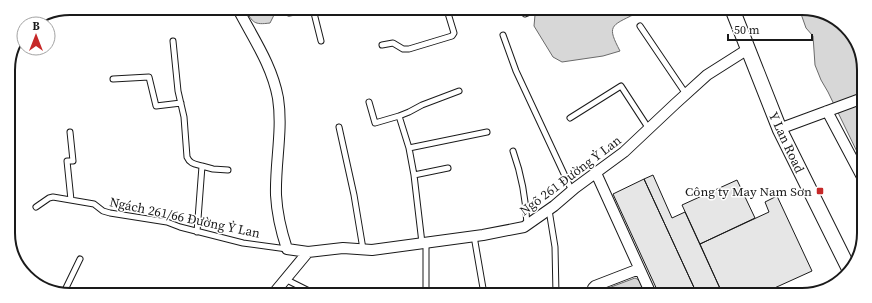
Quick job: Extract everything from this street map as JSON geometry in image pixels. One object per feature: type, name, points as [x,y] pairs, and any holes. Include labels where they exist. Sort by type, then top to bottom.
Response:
[{"type":"main road","name":"Y Lan Road","points":[[735,15],[779,129],[847,265]]},
{"type":"street","points":[[241,15],[270,68],[276,88],[280,121],[276,203],[279,222],[287,249]]},
{"type":"street","name":"Ngõ 261 Đường Ỷ Lan","points":[[287,249],[308,252],[343,248],[372,250],[474,236],[524,227],[549,210],[624,152],[707,75],[748,49]]},
{"type":"street","points":[[779,129],[857,100]]},
{"type":"street","points":[[827,111],[857,168]]},
{"type":"street","points":[[596,173],[648,288]]},
{"type":"street","points":[[278,288],[308,252]]},
{"type":"street","points":[[593,288],[639,269]]},
{"type":"lane","points":[[315,15],[321,41]]},
{"type":"lane","points":[[382,45],[392,43],[403,49],[409,49],[452,36],[454,33],[449,15]]},
{"type":"lane","points":[[640,26],[686,94]]},
{"type":"lane","points":[[503,35],[516,71],[572,191]]},
{"type":"lane","points":[[173,40],[180,103],[184,117],[189,161],[192,164],[213,169],[228,170]]},
{"type":"lane","points":[[113,79],[149,77],[156,106],[180,103]]},
{"type":"lane","points":[[570,118],[621,86],[648,129]]},
{"type":"lane","points":[[369,102],[375,123],[399,116],[422,105],[459,91]]},
{"type":"lane","points":[[399,116],[409,148],[414,175],[424,243],[426,288]]},
{"type":"lane","points":[[339,127],[348,162],[363,249]]},
{"type":"lane","points":[[70,132],[73,161],[67,161],[71,200]]},
{"type":"lane","points":[[409,148],[487,132]]},
{"type":"lane","points":[[513,152],[520,168],[524,187],[527,224]]},
{"type":"lane","points":[[197,232],[202,166]]},
{"type":"lane","points":[[414,175],[448,168]]},
{"type":"lane","name":"Ngách 261/66 Đường Ỷ Lan","points":[[36,207],[53,197],[71,200],[94,204],[103,211],[110,213],[167,222],[197,232],[243,243],[287,249]]},
{"type":"lane","points":[[549,210],[555,247],[556,288]]},
{"type":"lane","points":[[474,236],[483,288]]},
{"type":"lane","points":[[66,288],[80,259]]},
{"type":"lane","points":[[285,279],[304,288]]},
{"type":"shaded area","points":[[249,15],[274,15],[270,23],[260,24],[254,22]]},
{"type":"shaded area","points":[[535,15],[633,15],[620,21],[613,28],[613,36],[620,51],[603,56],[562,62],[553,57],[534,26]]},
{"type":"shaded area","points":[[801,15],[810,15],[833,24],[848,39],[854,52],[857,70],[857,152],[821,80],[815,65],[813,36],[806,28]]},
{"type":"shaded area","points":[[635,278],[640,282],[643,288],[608,288]]},
{"type":"building","points":[[653,175],[672,218],[685,212],[720,288],[694,288],[644,179]]},
{"type":"building","points":[[644,179],[694,288],[656,288],[613,194]]},
{"type":"building","points":[[737,180],[755,218],[700,244],[682,205]]},
{"type":"building","points":[[777,196],[812,271],[774,288],[720,288],[700,244],[769,212],[765,202]]},
{"type":"place","name":"Công ty May Nam Sơn","points":[[820,191]]}]
